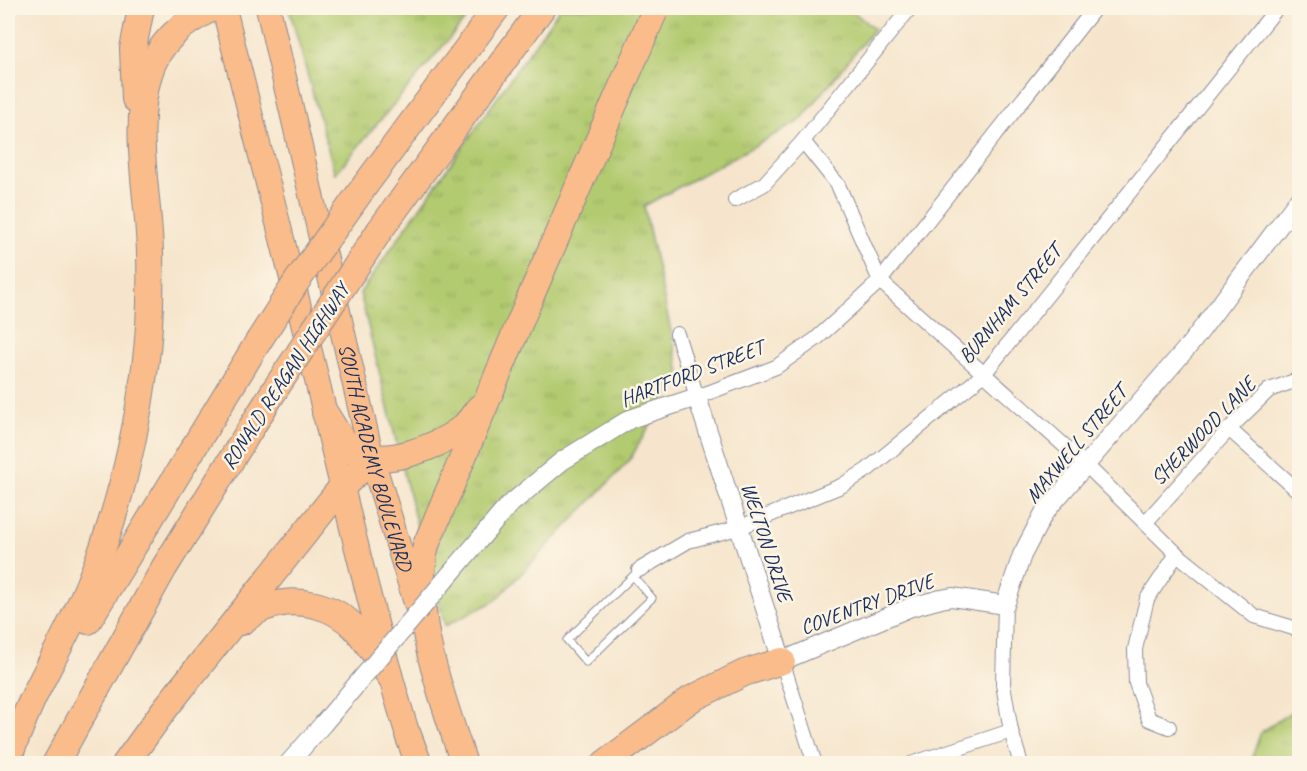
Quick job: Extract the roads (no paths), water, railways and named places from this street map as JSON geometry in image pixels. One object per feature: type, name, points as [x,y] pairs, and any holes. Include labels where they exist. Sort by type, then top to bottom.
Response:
[{"type":"highway","points":[[8,760],[35,694],[88,588],[102,549],[134,437],[145,366],[149,317],[150,254],[142,142],[133,74],[133,49],[141,8]]},
{"type":"highway","points":[[142,142],[143,99],[155,58],[176,30],[213,8]]},
{"type":"highway","name":"SOUTH ACADEMY BOULEVARD","points":[[224,8],[389,675],[418,764]]},
{"type":"highway","name":"SOUTH ACADEMY BOULEVARD","points":[[268,8],[372,459],[464,764]]},
{"type":"highway","name":"RONALD REAGAN HIGHWAY","points":[[8,760],[112,579],[297,281],[497,8]]},
{"type":"highway","name":"RONALD REAGAN HIGHWAY","points":[[55,764],[164,568],[274,391],[380,230],[543,8]]},
{"type":"highway","points":[[426,636],[421,568],[426,545],[487,398],[656,8]]},
{"type":"highway","points":[[325,413],[345,442],[355,452],[372,459],[418,452],[438,444],[463,428],[487,398]]},
{"type":"highway","points":[[125,764],[164,710],[233,627],[342,488],[372,459]]},
{"type":"highway","points":[[233,627],[265,607],[291,602],[315,603],[339,614],[357,630],[389,675]]},
{"type":"highway","points":[[604,764],[691,699],[744,673],[782,661]]},
{"type":"highway","points":[[438,683],[461,735],[480,764]]},
{"type":"highway","points":[[408,735],[412,764]]},
{"type":"street","points":[[735,200],[764,184],[803,141],[910,8]]},
{"type":"street","name":"HARTFORD STREET","points":[[288,764],[508,506],[562,461],[630,420],[776,367],[816,339],[880,281],[1095,8]]},
{"type":"street","name":"BURNHAM STREET","points":[[636,573],[688,541],[738,528],[841,486],[867,470],[984,374],[1277,8]]},
{"type":"street","points":[[803,141],[838,185],[880,281],[1086,465],[1177,554],[1254,616],[1299,630]]},
{"type":"street","name":"MAXWELL STREET","points":[[1021,764],[1011,730],[1004,684],[1005,605],[1022,555],[1044,513],[1192,342],[1299,198]]},
{"type":"street","name":"WELTON DRIVE","points":[[677,334],[815,764]]},
{"type":"street","name":"SHERWOOD LANE","points":[[1145,523],[1230,429],[1269,390],[1299,379]]},
{"type":"street","points":[[1230,429],[1299,490]]},
{"type":"street","points":[[1169,727],[1149,718],[1136,683],[1135,649],[1148,599],[1177,554]]},
{"type":"street","name":"COVENTRY DRIVE","points":[[782,661],[911,607],[941,599],[952,597],[1005,605]]},
{"type":"street","points":[[910,764],[1011,730]]},
{"type":"lane","points":[[636,573],[652,598],[586,662],[567,640],[636,573]]}]
